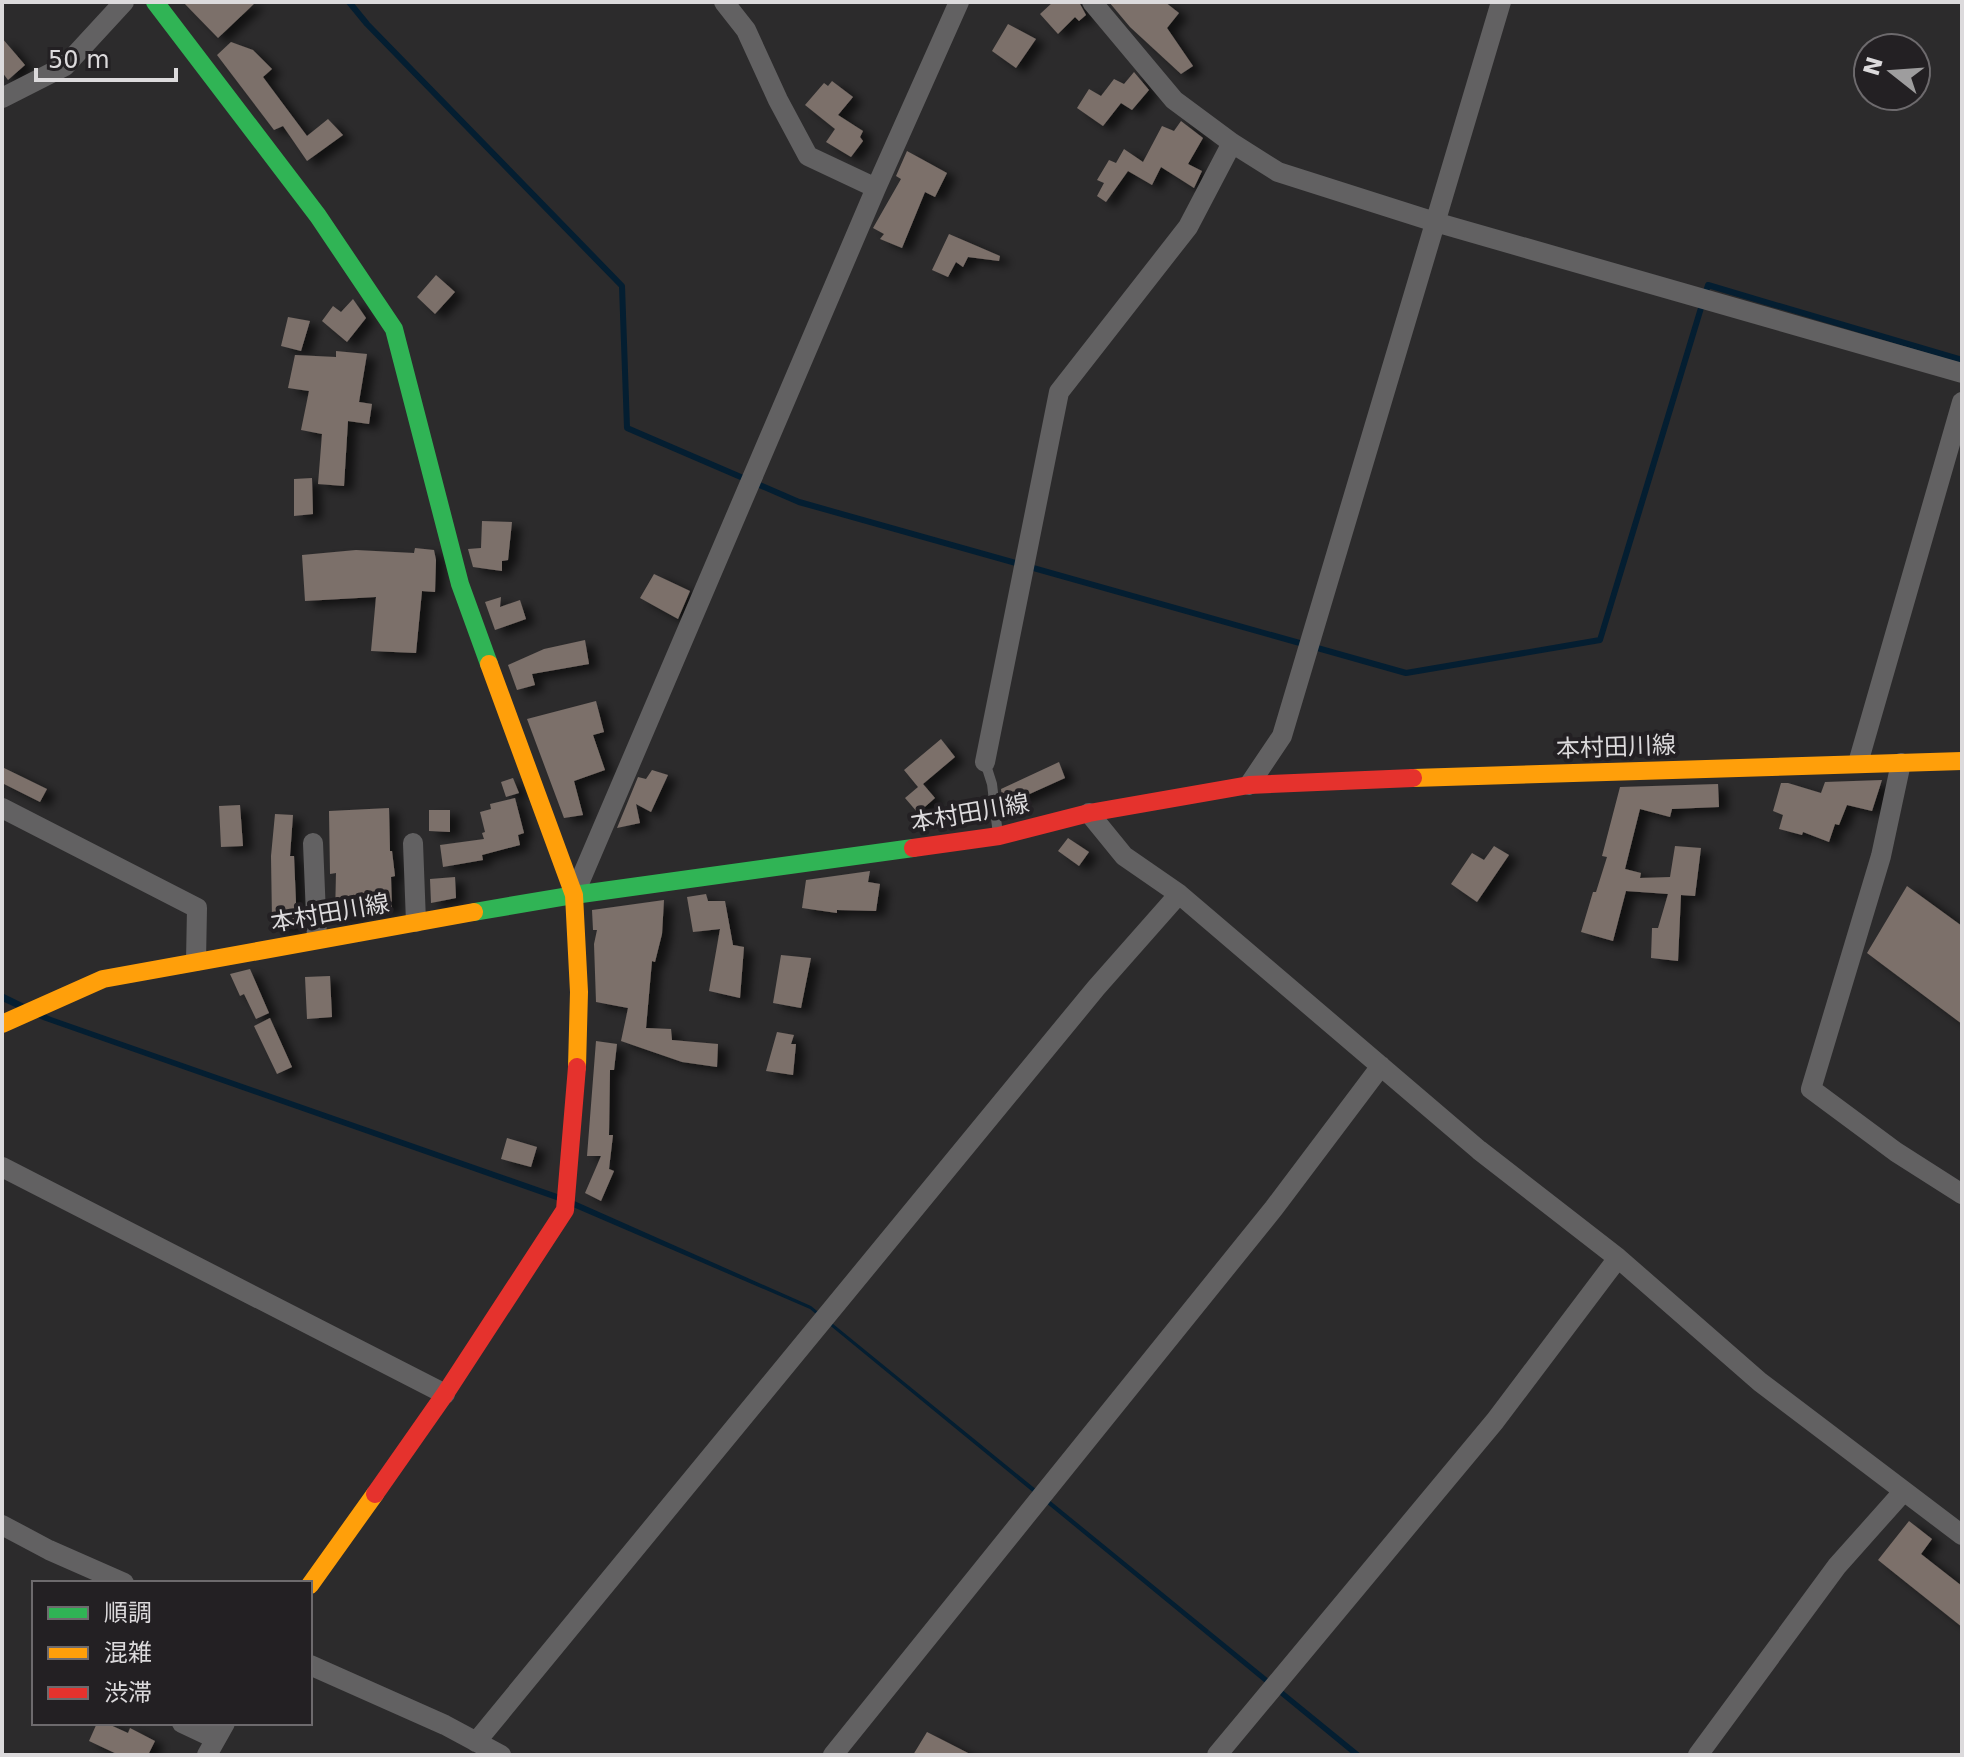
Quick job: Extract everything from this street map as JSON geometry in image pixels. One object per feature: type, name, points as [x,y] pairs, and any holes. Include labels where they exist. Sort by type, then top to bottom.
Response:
[{"type":"main road","points":[[155,2],[318,216],[394,329],[460,584],[574,895],[579,992],[577,1080],[565,1210],[445,1394],[312,1582]]},
{"type":"main road","name":"本村田川線","points":[[2,1024],[103,979],[196,961],[574,895],[999,836],[1089,813],[1249,785],[1962,761]]},
{"type":"street","points":[[2,98],[65,66],[124,2]]},
{"type":"street","points":[[724,2],[746,30],[808,156],[876,188]]},
{"type":"street","points":[[574,895],[876,188],[959,2]]},
{"type":"street","points":[[1092,2],[1174,100],[1278,172],[1435,222],[1962,373]]},
{"type":"street","points":[[1249,785],[1282,736],[1501,2]]},
{"type":"street","points":[[985,762],[1059,392],[1188,227],[1232,143]]},
{"type":"street","points":[[1858,763],[1962,402]]},
{"type":"street","points":[[1901,763],[1881,856],[1811,1089],[1896,1152],[1962,1194]]},
{"type":"street","points":[[2,808],[197,908],[196,961]]},
{"type":"street","points":[[1089,813],[1124,856],[1179,894],[1479,1150],[1618,1258],[1760,1382],[1962,1535]]},
{"type":"street","points":[[313,843],[317,939]]},
{"type":"street","points":[[413,843],[416,922]]},
{"type":"street","points":[[476,1742],[995,1109],[1179,894]]},
{"type":"street","points":[[833,1755],[1274,1208],[1381,1066]]},
{"type":"street","points":[[2,1167],[445,1394]]},
{"type":"street","points":[[1217,1755],[1495,1421],[1618,1258]]},
{"type":"street","points":[[1698,1755],[1837,1566],[1903,1492]]},
{"type":"street","points":[[2,1525],[119,1581]]},
{"type":"street","points":[[312,1666],[445,1725],[501,1755]]},
{"type":"street","points":[[186,1725],[216,1739]]},
{"type":"lane","points":[[985,762],[992,784],[999,836]]},
{"type":"water","points":[[2,993],[51,1017],[563,1196],[811,1306],[1362,1755],[1353,1755],[810,1309],[559,1201],[43,1020],[2,1001]]},
{"type":"building","points":[[183,2],[256,2],[218,38]]},
{"type":"building","points":[[1053,2],[1079,2],[1086,15],[1079,21],[1075,17],[1058,34],[1040,14]]},
{"type":"building","points":[[1109,2],[1165,2],[1179,13],[1167,28],[1193,66],[1181,74],[1130,27]]},
{"type":"building","points":[[1008,24],[1036,39],[1016,68],[992,51]]},
{"type":"building","points":[[2,38],[25,65],[8,80],[2,72]]},
{"type":"building","points":[[231,42],[253,50],[272,69],[263,77],[307,136],[328,119],[343,135],[307,161],[283,126],[274,130],[217,55]]},
{"type":"building","points":[[1134,72],[1149,90],[1132,110],[1121,103],[1103,126],[1077,108],[1089,89],[1101,96],[1114,79],[1124,84]]},
{"type":"building","points":[[832,81],[853,97],[838,115],[863,131],[860,137],[863,141],[851,157],[826,142],[835,129],[805,105],[824,83],[828,86]]},
{"type":"building","points":[[1181,121],[1203,138],[1188,164],[1202,171],[1194,188],[1161,167],[1152,185],[1128,171],[1106,202],[1097,196],[1104,183],[1097,180],[1109,160],[1116,163],[1124,149],[1143,162],[1162,126],[1174,131]]},
{"type":"building","points":[[907,151],[947,173],[935,197],[925,192],[902,248],[880,239],[884,234],[873,228],[901,179],[896,176]]},
{"type":"building","points":[[949,234],[1000,256],[999,261],[968,257],[963,267],[956,262],[948,277],[932,270]]},
{"type":"building","points":[[436,275],[455,292],[435,314],[417,297]]},
{"type":"building","points":[[353,299],[366,318],[347,342],[322,321],[333,306],[341,312]]},
{"type":"building","points":[[288,317],[310,321],[301,351],[281,346]]},
{"type":"building","points":[[336,351],[367,354],[359,402],[372,404],[369,424],[348,421],[344,486],[318,484],[322,434],[301,430],[309,391],[288,388],[295,355],[336,357]]},
{"type":"building","points":[[312,478],[313,514],[294,516],[294,479]]},
{"type":"building","points":[[482,521],[512,522],[508,560],[502,561],[502,571],[473,567],[468,549],[481,548]]},
{"type":"building","points":[[415,548],[434,550],[436,560],[435,592],[422,591],[416,653],[371,651],[376,597],[305,601],[302,555],[356,550],[414,553]]},
{"type":"building","points":[[654,574],[690,591],[678,619],[640,598]]},
{"type":"building","points":[[501,597],[500,607],[520,600],[526,619],[495,630],[485,602]]},
{"type":"building","points":[[585,640],[589,664],[532,674],[535,685],[517,690],[508,665],[544,649]]},
{"type":"building","points":[[596,701],[604,732],[593,735],[605,770],[574,781],[583,815],[564,818],[527,719]]},
{"type":"building","points":[[941,739],[955,757],[923,784],[935,798],[918,813],[905,798],[918,787],[904,770]]},
{"type":"building","points":[[1059,762],[1065,778],[1003,806],[1001,789]]},
{"type":"building","points":[[2,767],[47,789],[40,802],[2,783]]},
{"type":"building","points":[[652,770],[668,775],[651,812],[636,804],[640,823],[617,828],[638,777],[646,779]]},
{"type":"building","points":[[513,778],[519,793],[506,797],[501,782]]},
{"type":"building","points":[[1882,780],[1872,811],[1847,805],[1839,825],[1835,824],[1829,842],[1803,832],[1802,835],[1779,829],[1783,815],[1773,811],[1781,783],[1821,793],[1825,782]]},
{"type":"building","points":[[1718,784],[1719,807],[1672,809],[1670,817],[1640,809],[1625,869],[1641,873],[1640,878],[1670,877],[1675,846],[1701,848],[1695,896],[1681,895],[1678,961],[1651,958],[1652,928],[1658,928],[1668,894],[1626,891],[1613,941],[1581,932],[1607,857],[1602,856],[1620,787]]},
{"type":"building","points":[[515,798],[524,833],[518,835],[520,845],[482,855],[483,860],[443,867],[440,845],[484,839],[480,812],[491,809],[490,804]]},
{"type":"building","points":[[240,805],[243,846],[221,847],[219,806]]},
{"type":"building","points":[[389,808],[390,851],[395,876],[391,877],[392,909],[354,910],[354,916],[335,916],[336,873],[330,874],[329,811]]},
{"type":"building","points":[[429,810],[450,810],[450,832],[429,831]]},
{"type":"building","points":[[275,814],[293,815],[290,856],[294,856],[297,926],[287,928],[275,927],[275,921],[272,921],[271,856]]},
{"type":"building","points":[[1068,838],[1089,852],[1079,866],[1058,851]]},
{"type":"building","points":[[1494,846],[1509,855],[1477,902],[1451,884],[1472,853],[1484,860]]},
{"type":"building","points":[[870,871],[868,882],[880,884],[876,911],[837,910],[837,913],[802,908],[806,880]]},
{"type":"building","points":[[455,877],[456,898],[431,903],[430,879]]},
{"type":"building","points":[[1907,886],[1962,926],[1962,1024],[1867,953]]},
{"type":"building","points":[[706,894],[708,901],[725,901],[733,945],[744,947],[740,998],[709,991],[720,929],[693,932],[687,897]]},
{"type":"building","points":[[664,900],[662,934],[655,962],[652,961],[646,1028],[671,1029],[672,1040],[718,1044],[717,1067],[682,1062],[621,1041],[628,1008],[596,1002],[594,944],[597,930],[593,930],[592,910]]},
{"type":"building","points":[[781,955],[811,958],[801,1008],[773,1003]]},
{"type":"building","points":[[250,969],[269,1013],[256,1019],[230,974]]},
{"type":"building","points":[[330,976],[332,1017],[307,1019],[305,977]]},
{"type":"building","points":[[270,1018],[292,1067],[277,1074],[254,1026]]},
{"type":"building","points":[[777,1032],[794,1035],[791,1044],[796,1044],[793,1075],[766,1071]]},
{"type":"building","points":[[596,1041],[617,1044],[614,1070],[610,1070],[609,1135],[613,1135],[609,1169],[614,1171],[601,1201],[585,1193],[601,1156],[587,1156]]},
{"type":"building","points":[[507,1138],[537,1147],[531,1167],[501,1159]]},
{"type":"building","points":[[1909,1521],[1932,1539],[1921,1554],[1962,1586],[1962,1627],[1878,1560]]},
{"type":"building","points":[[96,1725],[110,1725],[128,1733],[130,1728],[155,1741],[148,1755],[119,1755],[89,1741]]},
{"type":"building","points":[[927,1732],[972,1755],[913,1755]]},
{"type":"waterway","points":[[349,2],[622,286],[627,428],[799,502],[1406,673],[1600,640],[1708,285],[1962,360]]},
{"type":"traffic: fast","points":[[155,2],[318,216],[394,329],[460,584],[489,664]]},
{"type":"traffic: fast","points":[[474,912],[913,848]]},
{"type":"traffic: slow","points":[[489,664],[574,895],[579,992],[577,1067]]},
{"type":"traffic: slow","points":[[1413,778],[1962,761]]},
{"type":"traffic: slow","points":[[2,1024],[103,979],[474,912]]},
{"type":"traffic: slow","points":[[312,1582],[375,1494]]},
{"type":"traffic: jam","points":[[913,848],[999,836],[1089,813],[1249,785],[1413,778]]},
{"type":"traffic: jam","points":[[375,1494],[445,1394],[565,1210],[577,1067]]}]
